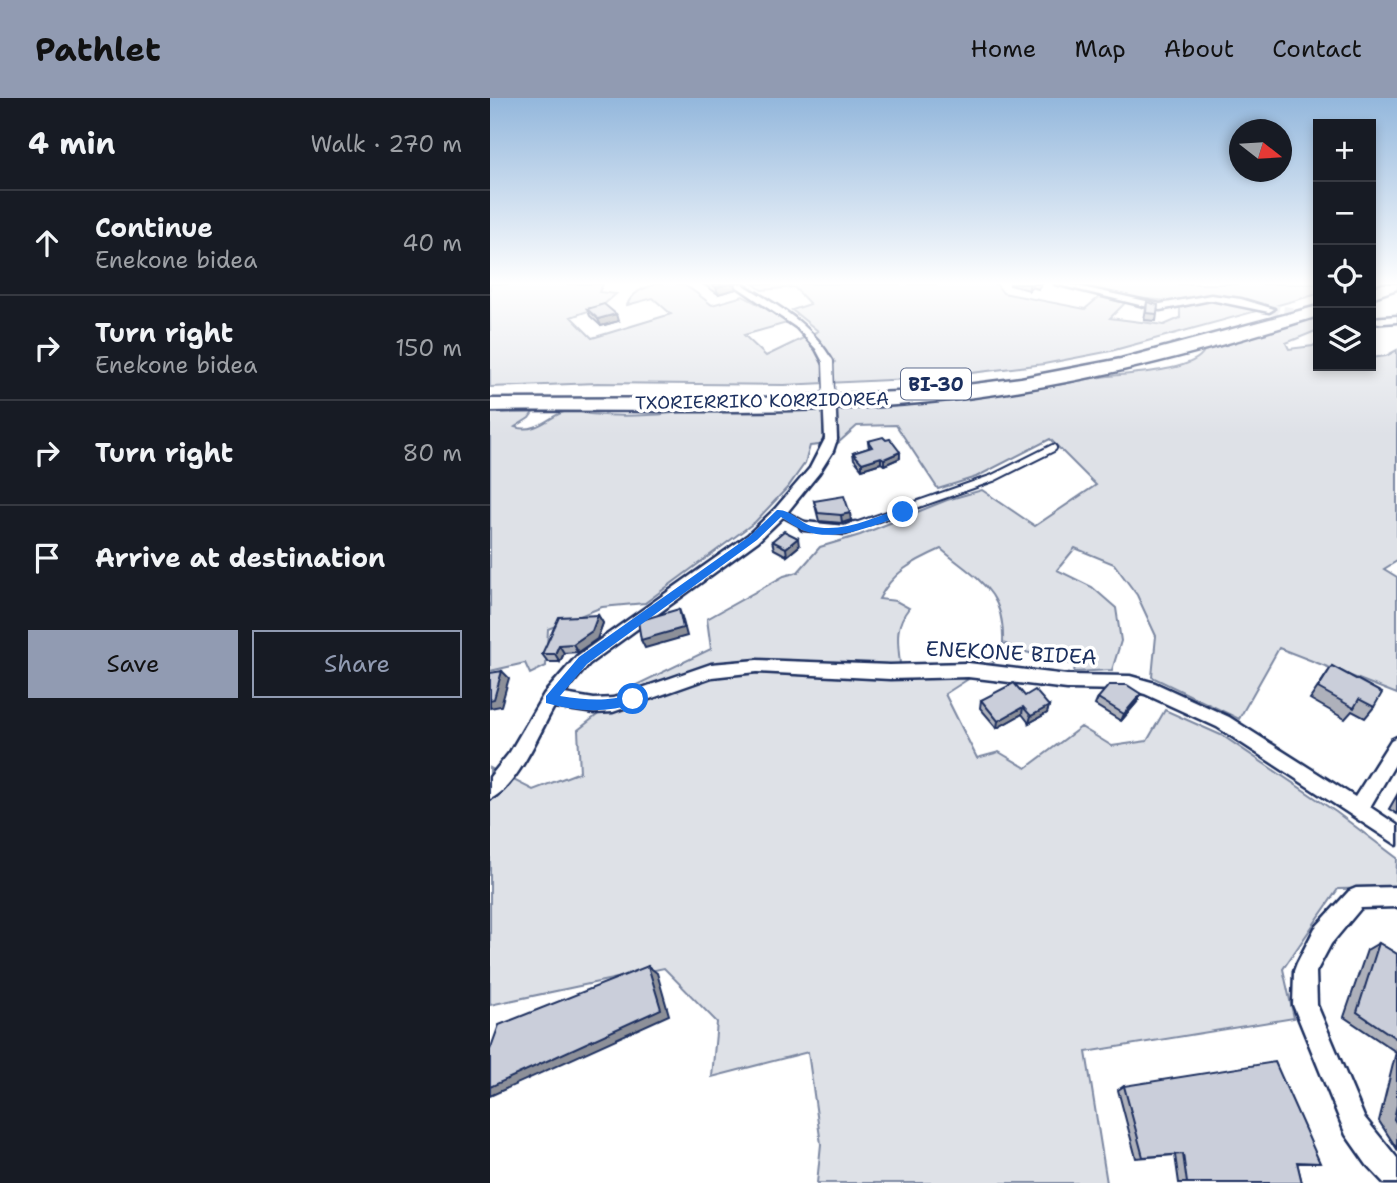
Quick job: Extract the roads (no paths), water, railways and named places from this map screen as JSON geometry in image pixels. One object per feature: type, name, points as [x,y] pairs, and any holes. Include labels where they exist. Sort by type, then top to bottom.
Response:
[{"type":"highway","name":"TXORIERRIKO KORRIDOREA","points":[[490,405],[541,398],[825,392],[968,381],[1114,355],[1194,335]]},
{"type":"highway","name":"TXORIERRIKO KORRIDOREA","points":[[490,394],[541,398],[802,404],[963,392],[1130,363],[1233,335]]},
{"type":"street","points":[[490,790],[509,771],[550,699],[583,660],[753,538],[780,512],[815,470],[831,439],[828,362],[823,350],[810,335]]},
{"type":"street","name":"ENEKONE BIDEA","points":[[550,699],[594,706],[613,705],[711,671],[757,666],[890,672],[968,670],[1067,682],[1130,683],[1149,688],[1223,722],[1397,836]]},
{"type":"street","points":[[1358,810],[1397,745]]},
{"type":"street","points":[[1397,897],[1356,898],[1323,936],[1305,971],[1305,1005],[1354,1126],[1376,1156],[1397,1177]]},
{"type":"lane","points":[[780,512],[807,528],[845,530],[993,478],[1053,448]]}]
